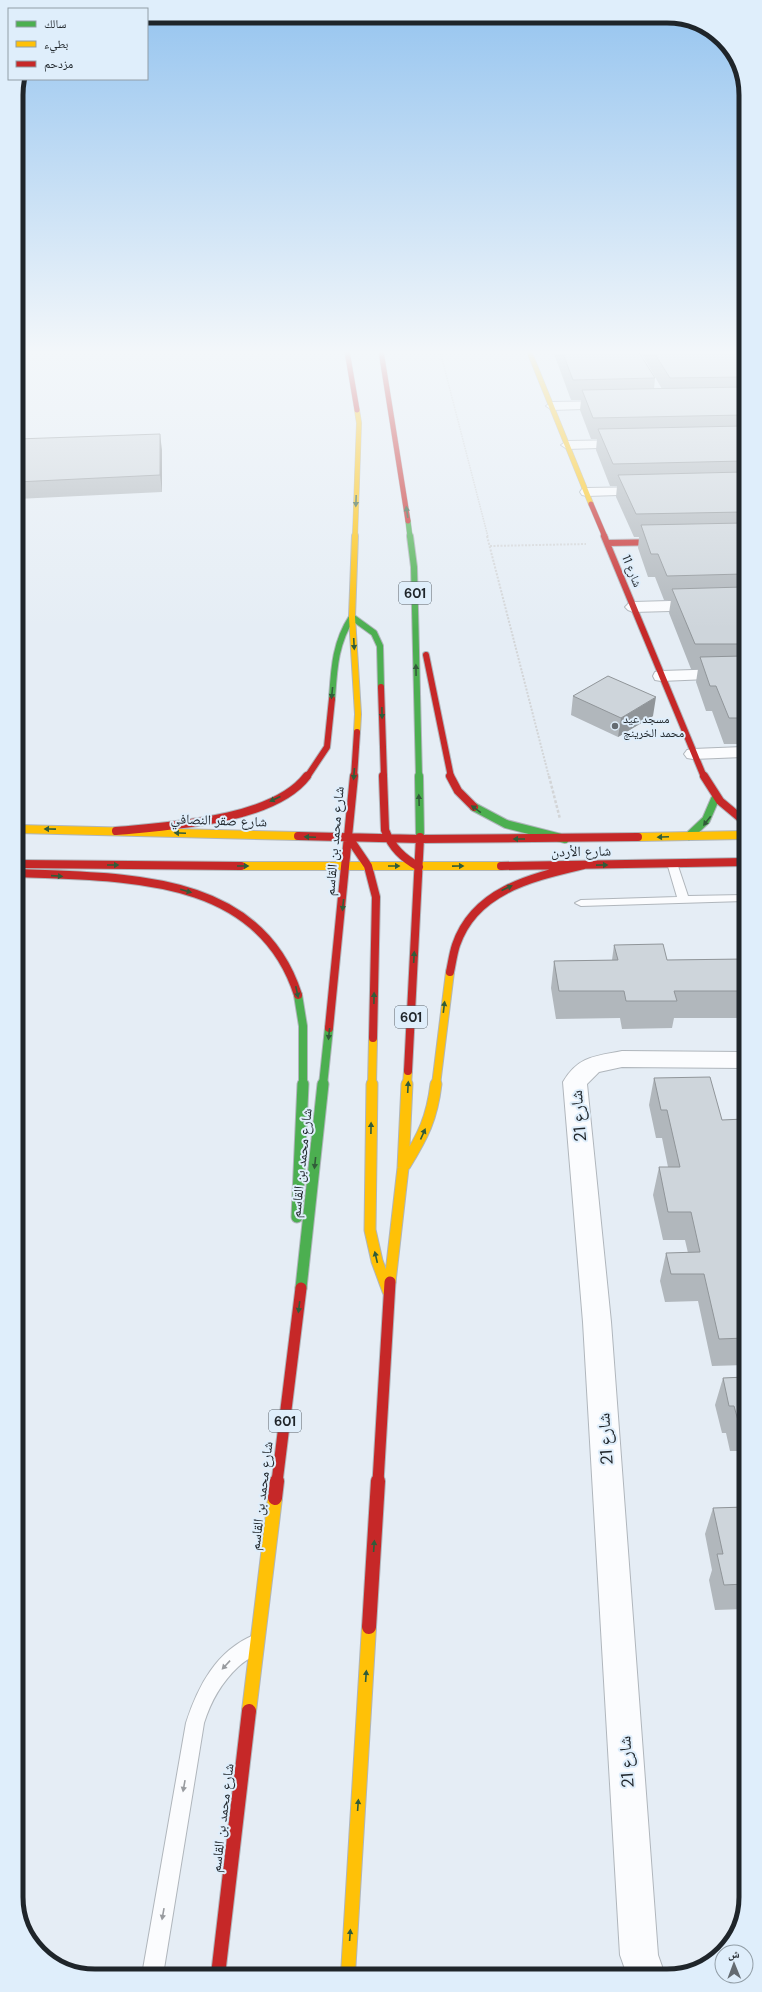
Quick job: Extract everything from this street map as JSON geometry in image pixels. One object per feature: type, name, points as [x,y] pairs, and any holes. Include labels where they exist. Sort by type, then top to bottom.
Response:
[{"type":"main road","name":"شارع محمد بن القاسم","points":[[219,1969],[257,1642],[302,1284],[347,866],[358,714],[352,617],[357,444]]},
{"type":"main road","points":[[388,444],[390,470]]},
{"type":"main road","name":"601","points":[[348,1969],[390,1294],[403,1168],[420,839],[414,567],[396,444]]},
{"type":"main road","name":"شارع 11","points":[[567,445],[693,754],[715,799],[726,809],[739,817]]},
{"type":"main road","points":[[398,522],[410,534]]},
{"type":"main road","points":[[607,543],[679,542]]},
{"type":"main road","points":[[116,830],[228,816],[277,799],[297,787],[312,774],[322,760],[327,746],[339,637],[352,617],[374,633],[380,646],[385,830],[387,838],[393,849],[404,859],[419,866]]},
{"type":"main road","points":[[416,630],[426,656],[450,775],[454,787],[475,809],[490,818],[529,832],[565,839]]},
{"type":"main road","points":[[689,836],[709,819],[714,809],[715,799]]},
{"type":"main road","name":"شارع صقر النصافي","points":[[23,829],[116,830],[420,839]]},
{"type":"main road","name":"شارع الأردن","points":[[420,839],[565,839],[739,834]]},
{"type":"main road","points":[[349,838],[368,866],[375,886],[376,905],[370,1230],[377,1261],[390,1294]]},
{"type":"main road","name":"شارع الأردن","points":[[419,866],[739,862]]},
{"type":"main road","points":[[23,864],[419,866]]},
{"type":"main road","points":[[403,1168],[422,1136],[434,1102],[452,955],[455,940],[462,925],[472,911],[486,899],[503,889],[528,879],[584,865]]},
{"type":"main road","points":[[23,873],[124,880],[161,884],[187,890],[236,911],[266,937],[279,952],[296,988],[302,1033],[304,1064],[298,1170],[297,1229],[302,1284]]},
{"type":"street","points":[[567,445],[639,444]]},
{"type":"street","points":[[587,492],[657,490]]},
{"type":"street","points":[[633,607],[739,604]]},
{"type":"street","points":[[661,676],[739,674]]},
{"type":"street","points":[[693,754],[739,752]]},
{"type":"street","name":"شارع 21","points":[[644,1969],[639,1955],[597,1322],[575,1082],[592,1065],[622,1059],[739,1060]]},
{"type":"lane","points":[[672,863],[684,900]]},
{"type":"lane","points":[[581,903],[739,898]]},
{"type":"lane","points":[[153,1969],[195,1723],[200,1705],[207,1689],[217,1674],[242,1650],[257,1642]]},
{"type":"path","points":[[464,444],[565,839]]},
{"type":"path","points":[[490,546],[607,543]]},
{"type":"building","points":[[23,444],[160,444],[160,475],[23,482]]},
{"type":"building","points":[[604,444],[739,444],[739,461],[613,464]]},
{"type":"building","points":[[739,472],[739,512],[636,514],[618,475]]},
{"type":"building","points":[[739,523],[739,574],[667,576],[658,554],[651,554],[641,525]]},
{"type":"building","points":[[739,587],[739,644],[695,644],[672,589]]},
{"type":"building","points":[[739,656],[739,718],[729,718],[716,686],[710,686],[700,657]]},
{"type":"building","points":[[608,676],[656,697],[621,718],[573,696]]},
{"type":"building","points":[[663,944],[667,960],[739,959],[739,991],[674,991],[677,1001],[626,1001],[624,991],[559,991],[554,961],[618,960],[614,945]]},
{"type":"building","points":[[710,1077],[722,1120],[739,1119],[739,1338],[719,1339],[704,1274],[671,1274],[666,1253],[700,1252],[691,1212],[668,1212],[659,1167],[680,1167],[667,1110],[661,1110],[654,1078]]},
{"type":"building","points":[[739,1377],[739,1424],[734,1406],[729,1406],[723,1378]]},
{"type":"building","points":[[739,1507],[739,1584],[724,1585],[717,1554],[723,1554],[713,1508]]},
{"type":"traffic: fast","points":[[408,521],[414,567],[420,837]]},
{"type":"traffic: fast","points":[[332,699],[334,666],[338,646],[341,636],[352,617],[374,633],[380,646],[381,687]]},
{"type":"traffic: fast","points":[[689,836],[699,828],[709,816],[715,799]]},
{"type":"traffic: fast","points":[[474,807],[495,820],[517,828],[529,832],[565,839]]},
{"type":"traffic: fast","points":[[297,1217],[304,1069],[303,1026],[298,995]]},
{"type":"traffic: fast","points":[[301,1288],[329,1028]]},
{"type":"traffic: slow","points":[[357,732],[358,714],[352,617],[358,444]]},
{"type":"traffic: slow","points":[[567,444],[591,504]]},
{"type":"traffic: slow","points":[[23,829],[298,836]]},
{"type":"traffic: slow","points":[[638,837],[739,835]]},
{"type":"traffic: slow","points":[[241,866],[501,866]]},
{"type":"traffic: slow","points":[[405,1165],[423,1136],[434,1102],[450,972]]},
{"type":"traffic: slow","points":[[373,1038],[370,1230],[377,1261],[388,1291]]},
{"type":"traffic: slow","points":[[390,1282],[403,1168],[408,1071]]},
{"type":"traffic: slow","points":[[249,1711],[275,1498]]},
{"type":"traffic: slow","points":[[348,1969],[369,1627]]},
{"type":"traffic: jam","points":[[396,444],[408,521]]},
{"type":"traffic: jam","points":[[591,504],[703,774],[711,789],[720,801],[739,817]]},
{"type":"traffic: jam","points":[[607,543],[668,542]]},
{"type":"traffic: jam","points":[[426,655],[450,775],[458,791],[474,807]]},
{"type":"traffic: jam","points":[[381,687],[385,830],[387,837],[394,848],[407,860],[419,867]]},
{"type":"traffic: jam","points":[[116,831],[170,826],[229,816],[257,808],[283,796],[304,780],[325,750],[329,734],[332,699]]},
{"type":"traffic: jam","points":[[329,1028],[350,825],[357,732]]},
{"type":"traffic: jam","points":[[298,836],[420,839],[638,837]]},
{"type":"traffic: jam","points":[[408,1071],[420,837]]},
{"type":"traffic: jam","points":[[349,838],[368,866],[376,897],[373,1038]]},
{"type":"traffic: jam","points":[[501,866],[739,862]]},
{"type":"traffic: jam","points":[[23,864],[241,866]]},
{"type":"traffic: jam","points":[[450,972],[456,945],[466,924],[479,907],[496,894],[515,885],[536,877],[584,865]]},
{"type":"traffic: jam","points":[[23,873],[130,879],[157,883],[210,899],[242,915],[267,940],[284,961],[292,977],[298,995]]},
{"type":"traffic: jam","points":[[369,1627],[390,1282]]},
{"type":"traffic: jam","points":[[275,1498],[301,1288]]},
{"type":"traffic: jam","points":[[219,1969],[249,1711]]},
{"type":"place","name":"مسجد عيد محمد الخرينج","points":[[615,726]]}]
